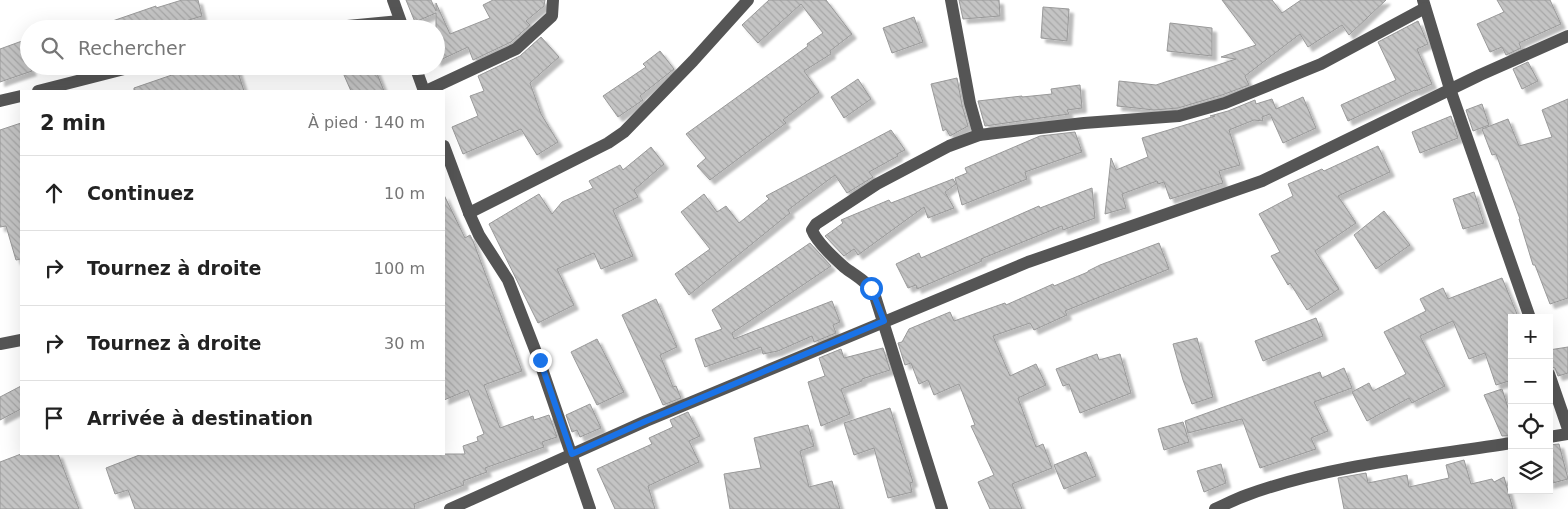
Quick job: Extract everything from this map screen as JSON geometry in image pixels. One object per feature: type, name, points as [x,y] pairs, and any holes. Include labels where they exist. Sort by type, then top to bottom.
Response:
[{"type":"street","points":[[393,0],[399,20]]},
{"type":"street","points":[[427,90],[516,50],[552,16],[553,0]]},
{"type":"street","points":[[469,213],[608,144],[624,132],[693,61],[748,0]]},
{"type":"street","points":[[950,0],[970,102],[979,135]]},
{"type":"street","points":[[942,509],[884,321],[871,288],[843,266],[814,236],[812,230],[816,224],[877,184],[949,146],[979,135],[1084,122],[1180,116],[1225,103],[1322,64],[1424,4],[1450,89],[1529,314]]},
{"type":"street","points":[[450,509],[646,421],[1028,262],[1262,181],[1450,89],[1568,36]]},
{"type":"street","points":[[42,90],[101,75]]},
{"type":"street","points":[[419,75],[425,90]]},
{"type":"street","points":[[0,101],[20,96]]},
{"type":"street","points":[[445,149],[479,235],[508,280],[540,360],[590,509]]},
{"type":"street","points":[[0,344],[20,340]]},
{"type":"street","points":[[1553,386],[1568,429]]},
{"type":"street","points":[[1553,436],[1568,434]]},
{"type":"street","points":[[1216,509],[1254,492],[1288,481],[1331,471],[1508,444]]},
{"type":"building","points":[[182,0],[198,0],[202,16],[189,20],[115,20],[156,6],[156,8]]},
{"type":"building","points":[[406,0],[431,0],[436,11],[436,3],[444,20],[436,20],[436,13],[420,20],[414,20]]},
{"type":"building","points":[[493,0],[545,0],[544,6],[526,21],[530,25],[511,42],[473,60],[468,47],[445,58],[445,23],[450,34],[490,18],[483,5]]},
{"type":"building","points":[[769,0],[826,0],[852,34],[830,51],[831,54],[804,71],[819,92],[783,120],[786,123],[710,180],[697,166],[706,158],[686,134],[808,46],[807,44],[823,33],[801,4],[758,43],[742,25]]},
{"type":"building","points":[[959,0],[999,0],[1000,16],[963,19]]},
{"type":"building","points":[[1222,0],[1272,0],[1282,13],[1301,0],[1386,0],[1349,35],[1342,25],[1308,47],[1300,34],[1245,76],[1249,85],[1178,108],[1154,110],[1117,106],[1119,81],[1156,85],[1236,59],[1221,57],[1256,45]]},
{"type":"building","points":[[1497,0],[1550,0],[1561,24],[1519,43],[1521,48],[1506,55],[1502,47],[1490,52],[1477,24],[1504,12]]},
{"type":"building","points":[[1043,7],[1069,9],[1067,41],[1041,38]]},
{"type":"building","points":[[914,17],[923,42],[892,53],[883,28]]},
{"type":"building","points":[[1418,21],[1428,44],[1417,49],[1432,84],[1348,121],[1341,105],[1396,80],[1378,42]]},
{"type":"building","points":[[1170,23],[1212,28],[1212,56],[1167,51]]},
{"type":"building","points":[[541,37],[559,57],[530,83],[541,114],[558,142],[537,155],[521,129],[463,154],[452,127],[478,116],[470,96],[484,91],[478,76],[520,56]]},
{"type":"building","points":[[20,42],[20,75],[0,82],[0,49]]},
{"type":"building","points":[[660,51],[674,69],[640,96],[643,100],[618,117],[603,96],[646,67],[643,64]]},
{"type":"building","points":[[1528,62],[1538,81],[1522,89],[1513,69]]},
{"type":"building","points":[[172,75],[239,75],[244,90],[134,90],[134,88]]},
{"type":"building","points":[[344,75],[378,75],[384,90],[351,90]]},
{"type":"building","points":[[957,78],[968,126],[950,136],[946,129],[943,131],[931,84]]},
{"type":"building","points":[[858,79],[871,99],[844,118],[831,97]]},
{"type":"building","points":[[1080,85],[1082,108],[1067,110],[1069,114],[985,126],[978,101],[1052,94],[1051,89]]},
{"type":"building","points":[[1303,97],[1316,128],[1283,143],[1270,114],[1262,117],[1263,121],[1254,120],[1229,130],[1240,165],[1219,171],[1223,183],[1170,199],[1164,182],[1158,184],[1157,181],[1122,194],[1126,208],[1105,214],[1111,158],[1116,170],[1148,157],[1142,138],[1215,116],[1210,116],[1255,100],[1256,104],[1272,99],[1276,109]]},
{"type":"building","points":[[1568,99],[1568,298],[1550,304],[1535,265],[1533,265],[1520,219],[1496,154],[1492,155],[1482,129],[1508,119],[1519,146],[1552,137],[1542,110]]},
{"type":"building","points":[[1482,104],[1489,125],[1473,131],[1466,110]]},
{"type":"building","points":[[1451,116],[1458,138],[1420,153],[1412,132]]},
{"type":"building","points":[[20,123],[20,259],[16,260],[6,226],[0,227],[0,130]]},
{"type":"building","points":[[891,130],[905,150],[869,172],[873,177],[847,193],[835,175],[788,210],[790,213],[689,295],[675,274],[710,249],[681,212],[704,194],[717,212],[726,206],[739,223],[769,199],[766,196]]},
{"type":"building","points":[[1075,132],[1082,152],[1025,172],[1027,179],[962,205],[955,178],[967,173],[965,168],[1040,136]]},
{"type":"building","points":[[1378,146],[1390,172],[1338,196],[1356,223],[1315,251],[1339,289],[1307,310],[1290,283],[1288,285],[1271,256],[1280,252],[1259,214],[1293,196],[1288,184],[1322,169],[1324,171]]},
{"type":"building","points":[[651,147],[664,164],[634,190],[638,197],[613,210],[633,256],[601,269],[594,253],[557,269],[574,305],[538,323],[489,224],[539,194],[552,214],[562,202],[593,188],[589,181],[620,165],[623,170]]},
{"type":"building","points":[[953,179],[956,184],[945,192],[954,208],[928,218],[924,207],[858,255],[854,249],[844,256],[825,236],[843,223],[841,220],[889,200],[891,203]]},
{"type":"building","points":[[1092,188],[1095,218],[1063,230],[1062,226],[981,259],[982,261],[917,289],[916,285],[908,288],[896,264],[919,253],[921,258],[1039,206],[1040,208]]},
{"type":"building","points":[[1474,192],[1484,223],[1463,229],[1453,199]]},
{"type":"building","points":[[445,197],[465,238],[470,235],[473,241],[522,371],[484,385],[500,428],[533,416],[534,420],[549,415],[557,437],[542,442],[544,447],[485,468],[487,472],[463,481],[464,485],[414,504],[415,509],[135,509],[128,490],[115,494],[106,468],[139,455],[465,454],[463,446],[478,441],[477,437],[484,434],[468,390],[445,400]]},
{"type":"building","points":[[1384,211],[1410,245],[1376,269],[1354,235]]},
{"type":"building","points":[[810,243],[831,266],[732,333],[734,339],[832,301],[840,322],[833,325],[836,333],[814,342],[812,336],[778,351],[763,354],[761,347],[705,367],[695,339],[722,329],[712,310]]},
{"type":"building","points":[[1159,243],[1169,269],[1065,311],[1067,315],[1034,330],[1030,323],[993,336],[1010,376],[1036,364],[1046,385],[1018,398],[1036,447],[1043,444],[1052,468],[1012,484],[1022,509],[990,509],[978,482],[994,475],[971,426],[975,425],[959,384],[934,395],[928,380],[919,384],[911,363],[905,365],[898,343],[902,342],[909,329],[950,312],[954,321],[1005,303],[1006,305],[1053,284],[1054,286],[1100,265]]},
{"type":"building","points":[[1502,278],[1517,314],[1508,314],[1508,381],[1496,385],[1485,353],[1469,359],[1453,321],[1420,336],[1445,386],[1412,403],[1409,398],[1367,421],[1352,392],[1369,383],[1373,391],[1406,374],[1384,332],[1426,311],[1420,299],[1443,288],[1448,299]]},
{"type":"building","points":[[656,299],[677,347],[660,355],[673,387],[676,386],[681,398],[663,405],[622,315]]},
{"type":"building","points":[[1316,318],[1323,336],[1263,361],[1255,341]]},
{"type":"building","points":[[1197,338],[1213,397],[1192,404],[1173,344]]},
{"type":"building","points":[[597,339],[624,392],[597,405],[571,352]]},
{"type":"building","points":[[1568,347],[1568,373],[1558,376],[1553,367],[1553,349]]},
{"type":"building","points":[[883,348],[890,370],[862,379],[862,381],[841,389],[850,414],[821,426],[808,382],[825,376],[819,358],[841,349],[844,358]]},
{"type":"building","points":[[1097,354],[1099,360],[1120,354],[1131,393],[1080,413],[1069,384],[1063,386],[1056,369]]},
{"type":"building","points":[[1344,368],[1352,388],[1314,402],[1328,431],[1311,438],[1316,449],[1260,468],[1242,419],[1188,433],[1185,421],[1320,372],[1322,378]]},
{"type":"building","points":[[20,387],[20,410],[0,420],[0,397]]},
{"type":"building","points":[[1502,389],[1508,408],[1508,435],[1502,436],[1484,395]]},
{"type":"building","points":[[590,404],[601,428],[580,437],[577,430],[572,432],[566,415]]},
{"type":"building","points":[[890,408],[913,482],[910,483],[912,492],[888,498],[874,448],[854,455],[844,423]]},
{"type":"building","points":[[688,412],[700,436],[689,441],[699,462],[648,486],[655,509],[615,509],[597,469],[652,444],[649,438],[673,427],[670,420]]},
{"type":"building","points":[[1183,422],[1189,442],[1164,450],[1158,429]]},
{"type":"building","points":[[808,425],[814,446],[800,451],[809,487],[832,481],[840,509],[730,509],[724,474],[761,468],[754,438]]},
{"type":"building","points":[[1559,444],[1568,479],[1553,483],[1553,449],[1553,445]]},
{"type":"building","points":[[1086,452],[1096,476],[1064,489],[1054,465]]},
{"type":"building","points":[[20,454],[58,455],[79,509],[0,509],[0,462]]},
{"type":"building","points":[[1464,460],[1471,484],[1492,479],[1494,482],[1504,477],[1513,509],[1344,509],[1338,478],[1366,473],[1368,483],[1407,475],[1409,487],[1449,478],[1446,465]]},
{"type":"building","points":[[1221,464],[1226,483],[1204,492],[1197,471]]},
{"type":"route","points":[[540,360],[572,454],[610,436],[884,321],[871,288]]}]
